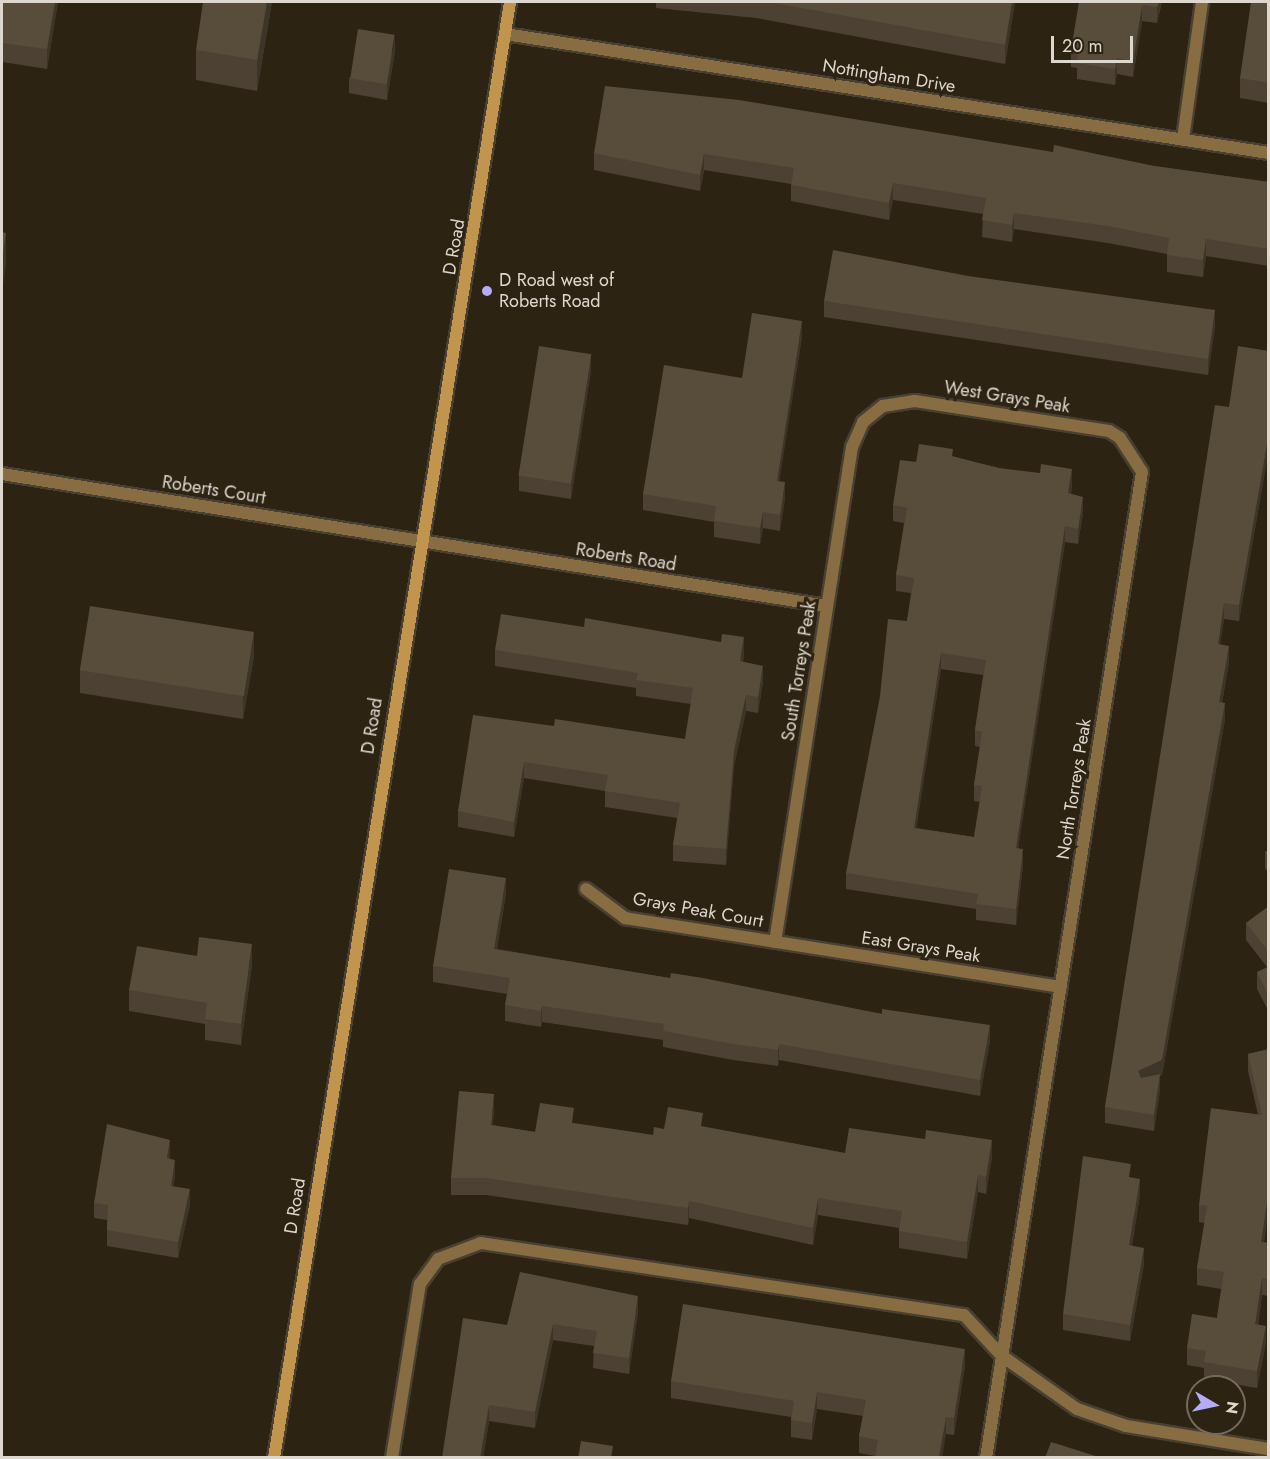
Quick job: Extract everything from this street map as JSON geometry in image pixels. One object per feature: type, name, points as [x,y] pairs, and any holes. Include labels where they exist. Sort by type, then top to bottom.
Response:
[{"type":"street","name":"D Road","points":[[274,1458],[419,545],[510,2]]},
{"type":"street","points":[[1183,140],[1203,2]]},
{"type":"street","name":"Nottingham Drive","points":[[504,34],[1269,153]]},
{"type":"street","name":"West Grays Peak","points":[[873,412],[893,402],[915,401],[1109,431],[1130,449]]},
{"type":"street","name":"South Torreys Peak","points":[[775,942],[852,447],[873,412]]},
{"type":"street","name":"North Torreys Peak","points":[[986,1458],[1142,472],[1130,449]]},
{"type":"street","name":"Roberts Court","points":[[2,474],[419,545]]},
{"type":"street","name":"Roberts Road","points":[[419,545],[827,606]]},
{"type":"street","name":"Grays Peak Court","points":[[586,889],[625,918],[775,942]]},
{"type":"street","name":"East Grays Peak","points":[[775,942],[1061,987]]},
{"type":"street","points":[[392,1458],[420,1284],[438,1259],[466,1245],[964,1315],[1002,1356],[1062,1401],[1109,1422],[1269,1449]]},
{"type":"building","points":[[2,2],[55,2],[47,49],[2,43]]},
{"type":"building","points":[[203,2],[267,2],[257,60],[196,50]]},
{"type":"building","points":[[769,2],[1012,2],[1005,45]]},
{"type":"building","points":[[1079,2],[1159,2],[1157,7],[1142,5],[1133,61],[1117,58],[1115,69],[1077,63],[1078,52],[1071,51]]},
{"type":"building","points":[[1251,2],[1269,2],[1269,83],[1240,78]]},
{"type":"building","points":[[358,29],[395,35],[387,84],[350,78]]},
{"type":"building","points":[[605,86],[739,100],[1053,152],[1054,145],[1154,166],[1269,182],[1269,249],[1206,239],[1203,260],[1167,255],[1169,238],[1108,226],[1014,213],[1012,225],[982,220],[986,198],[893,183],[889,203],[791,185],[794,168],[704,154],[700,175],[594,153]]},
{"type":"building","points":[[2,232],[6,233],[2,262]]},
{"type":"building","points":[[833,250],[968,276],[1215,310],[1208,359],[824,301]]},
{"type":"building","points":[[752,313],[802,321],[777,481],[785,482],[780,515],[763,512],[760,528],[714,521],[716,506],[643,494],[664,365],[742,378]]},
{"type":"building","points":[[539,346],[591,354],[571,484],[519,475]]},
{"type":"building","points":[[1238,346],[1269,351],[1269,432],[1239,605],[1224,603],[1218,644],[1229,646],[1219,702],[1225,703],[1162,1060],[1138,1071],[1141,1078],[1160,1074],[1154,1115],[1105,1107],[1215,405],[1229,407]]},
{"type":"building","points":[[919,444],[953,449],[952,456],[998,468],[1040,473],[1041,464],[1072,469],[1068,493],[1083,497],[1078,529],[1065,526],[1016,848],[1023,849],[1016,909],[976,904],[978,894],[846,873],[880,696],[888,619],[907,621],[914,578],[896,575],[907,508],[893,505],[900,460],[916,462]],"holes":[[[941,653],[986,660],[975,730],[982,732],[974,785],[982,786],[974,837],[914,828]]]},
{"type":"building","points":[[90,606],[254,632],[244,696],[80,670]]},
{"type":"building","points":[[501,614],[584,627],[585,618],[721,642],[722,634],[744,637],[740,661],[763,666],[758,697],[746,695],[734,750],[726,849],[673,845],[680,803],[605,791],[608,775],[524,762],[514,822],[458,811],[473,715],[554,726],[555,719],[685,739],[693,688],[636,680],[638,673],[495,650]]},
{"type":"building","points":[[449,869],[506,878],[494,949],[670,978],[671,973],[703,978],[882,1014],[882,1009],[990,1025],[980,1080],[779,1044],[778,1050],[733,1044],[663,1031],[664,1024],[542,1006],[541,1011],[505,1005],[510,978],[433,966]]},
{"type":"building","points":[[1269,906],[1269,952],[1246,923]]},
{"type":"building","points":[[199,937],[252,944],[241,1024],[205,1019],[207,1003],[129,990],[137,946],[197,956]]},
{"type":"building","points":[[1269,967],[1269,996],[1257,972]]},
{"type":"building","points":[[1269,1049],[1269,1189],[1261,1242],[1269,1243],[1269,1279],[1262,1278],[1255,1324],[1266,1326],[1257,1371],[1204,1362],[1206,1351],[1187,1348],[1192,1314],[1217,1318],[1224,1272],[1197,1268],[1207,1206],[1199,1205],[1211,1108],[1262,1115],[1248,1054]]},
{"type":"building","points":[[459,1091],[494,1094],[491,1125],[535,1132],[540,1103],[574,1108],[572,1123],[653,1135],[654,1127],[664,1129],[668,1107],[703,1113],[701,1126],[845,1153],[849,1128],[925,1139],[926,1130],[992,1140],[986,1177],[978,1175],[967,1242],[899,1231],[902,1211],[818,1198],[813,1228],[689,1201],[688,1208],[486,1178],[451,1178]]},
{"type":"building","points":[[107,1124],[170,1140],[167,1158],[175,1160],[171,1186],[190,1189],[178,1242],[107,1230],[108,1205],[94,1203]]},
{"type":"building","points":[[1083,1156],[1131,1164],[1129,1177],[1140,1179],[1129,1245],[1144,1248],[1130,1325],[1063,1314]]},
{"type":"building","points":[[520,1272],[638,1296],[629,1358],[593,1353],[597,1331],[553,1324],[535,1412],[489,1405],[480,1458],[442,1458],[463,1318],[507,1325]]},
{"type":"building","points":[[683,1304],[965,1349],[954,1418],[946,1417],[939,1458],[875,1458],[878,1440],[859,1436],[866,1400],[817,1392],[812,1423],[791,1420],[794,1401],[671,1381]]},
{"type":"building","points":[[581,1441],[613,1446],[611,1458],[578,1458]]},
{"type":"building","points":[[1051,1442],[1102,1458],[1045,1458]]},
{"type":"place","name":"D Road west of Roberts Road","points":[[487,291]]}]
